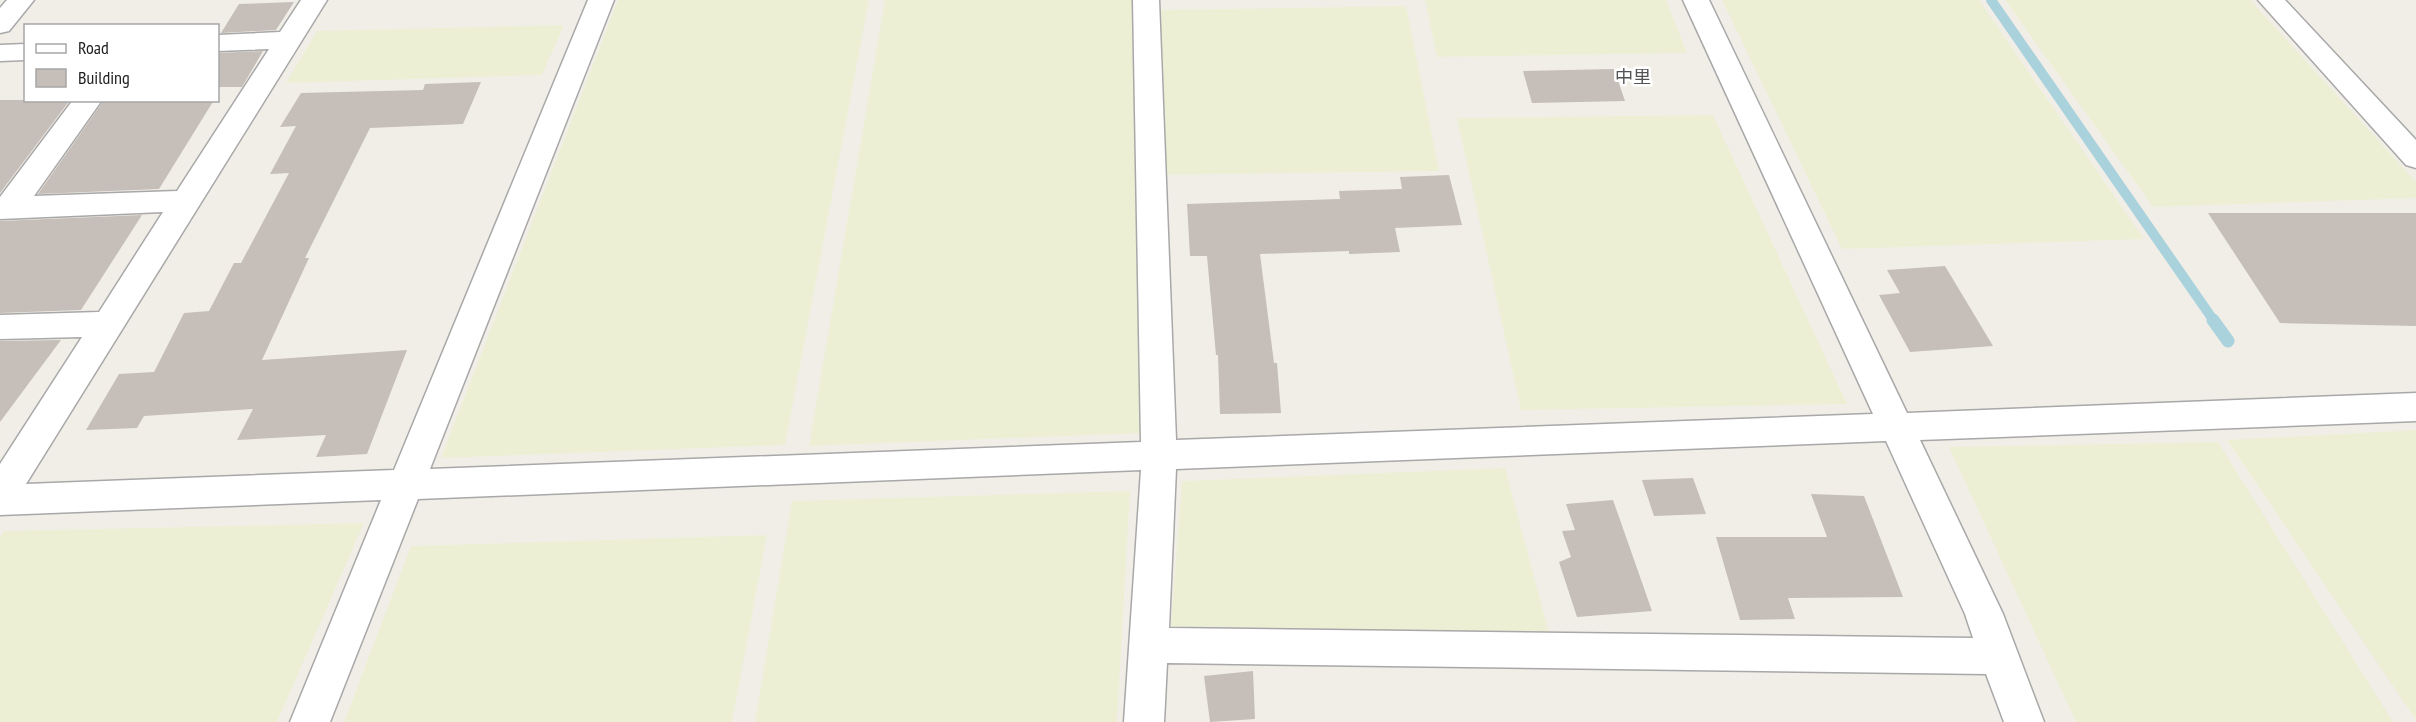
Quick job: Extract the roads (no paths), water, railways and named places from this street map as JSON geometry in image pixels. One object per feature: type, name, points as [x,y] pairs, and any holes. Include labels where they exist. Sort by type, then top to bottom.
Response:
[{"type":"street","points":[[0,25],[21,0]]},
{"type":"street","points":[[0,494],[314,0]]},
{"type":"street","points":[[310,722],[601,0]]},
{"type":"street","points":[[1144,722],[1159,457],[1146,0]]},
{"type":"street","points":[[1696,0],[1898,426],[1984,614],[2024,722]]},
{"type":"street","points":[[2271,0],[2416,158]]},
{"type":"street","points":[[219,43],[289,40]]},
{"type":"street","points":[[0,53],[24,52]]},
{"type":"street","points":[[5,208],[86,102]]},
{"type":"street","points":[[5,208],[187,201]]},
{"type":"street","points":[[0,327],[108,324]]},
{"type":"street","points":[[0,500],[2416,407]]},
{"type":"street","points":[[1148,645],[2000,656]]},
{"type":"waterway","points":[[1991,0],[2214,321]]},
{"type":"waterway","points":[[2213,320],[2228,341]]},
{"type":"district","name":"中里","points":[[1633,76]]}]
